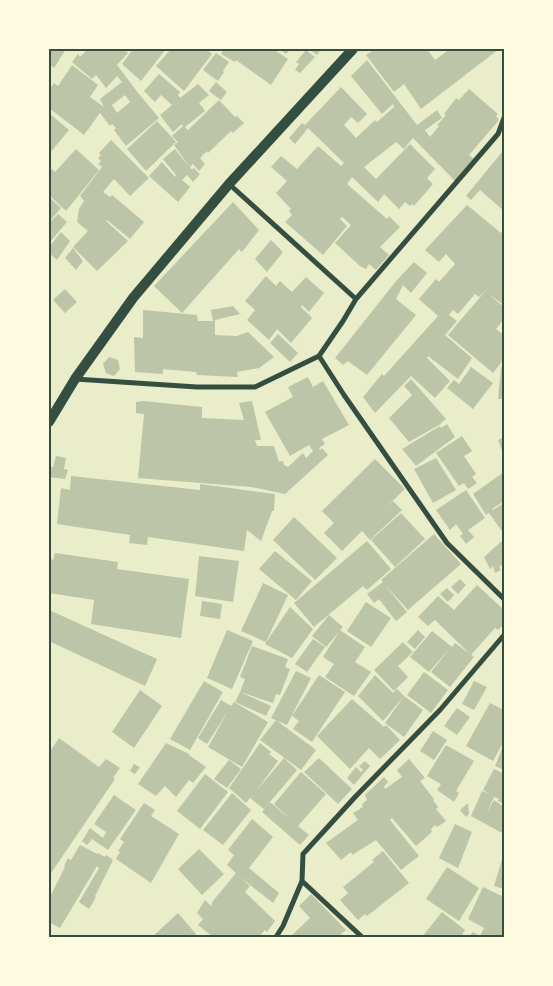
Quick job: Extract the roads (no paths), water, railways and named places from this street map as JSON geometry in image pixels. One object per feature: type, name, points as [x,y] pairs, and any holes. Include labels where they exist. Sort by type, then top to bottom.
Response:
[{"type":"main road","points":[[49,422],[75,379],[132,298],[229,184],[353,49]]},
{"type":"street","points":[[75,379],[196,387],[255,387],[318,356],[343,322],[356,299],[498,134],[504,118]]},
{"type":"street","points":[[498,134],[504,139]]},
{"type":"street","points":[[229,184],[356,299]]},
{"type":"street","points":[[318,356],[447,544],[504,599]]},
{"type":"street","points":[[276,937],[283,926],[302,881],[303,854],[356,796],[440,710],[504,635]]},
{"type":"street","points":[[302,881],[362,937]]}]
